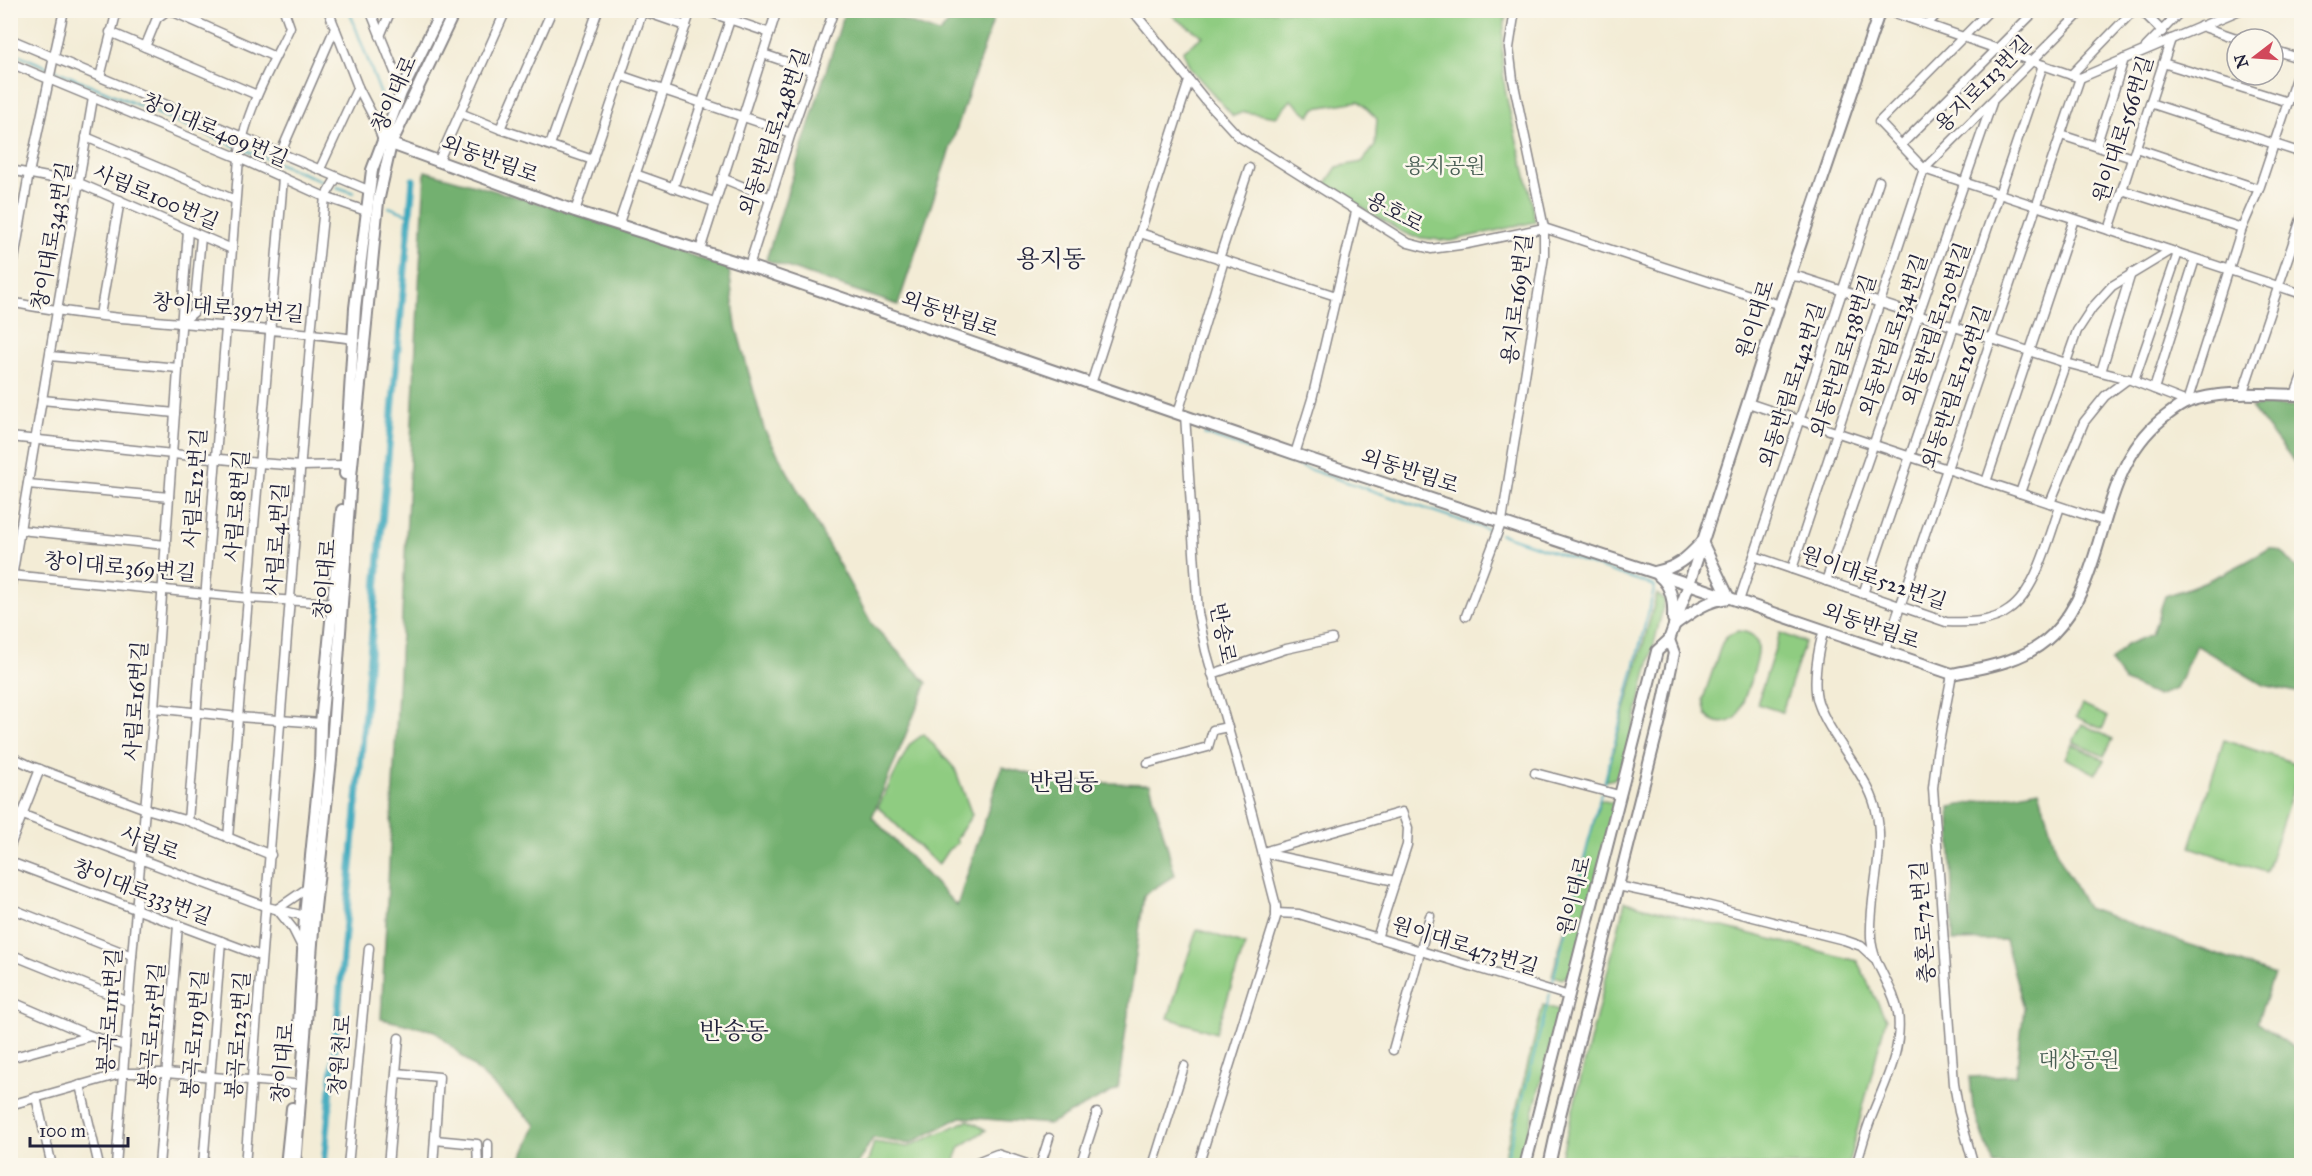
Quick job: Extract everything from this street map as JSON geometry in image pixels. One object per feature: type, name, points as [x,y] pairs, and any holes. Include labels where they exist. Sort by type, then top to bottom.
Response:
[{"type":"main road","name":"창이대로","points":[[390,141],[399,98],[441,10]]},
{"type":"main road","name":"창이대로","points":[[295,1166],[310,917],[309,887],[320,766],[321,723],[334,603],[353,339],[372,193],[372,170],[402,122],[455,10]]},
{"type":"main road","name":"원이대로","points":[[1525,1166],[1657,651],[1669,640],[1689,584],[1880,10]]},
{"type":"main road","name":"외동반림로","points":[[390,141],[438,162],[575,211],[619,223],[749,266],[1501,524],[1654,572],[1952,674],[1994,666],[2025,654],[2051,636],[2070,613],[2086,581],[2123,468],[2134,448],[2152,426],[2187,402],[2218,396],[2298,395]]},
{"type":"main road","name":"창이대로","points":[[286,1166],[295,1084],[303,950],[310,917],[330,770],[370,208]]},
{"type":"main road","points":[[1654,572],[1667,570],[1683,562],[1702,542],[1722,586],[1734,599]]},
{"type":"main road","points":[[1654,572],[1668,583],[1674,607],[1673,626]]},
{"type":"main road","points":[[1673,626],[1697,608],[1715,599],[1734,599]]},
{"type":"main road","name":"원이대로","points":[[1550,1166],[1560,1115],[1660,720],[1674,653],[1669,640]]},
{"type":"street","points":[[10,18],[13,10]]},
{"type":"street","points":[[10,283],[29,173],[64,10]]},
{"type":"street","points":[[100,76],[117,10]]},
{"type":"street","points":[[145,47],[157,18],[168,10],[275,57]]},
{"type":"street","points":[[328,10],[358,87],[377,123],[390,141]]},
{"type":"street","points":[[370,10],[399,98]]},
{"type":"street","points":[[380,36],[391,10]]},
{"type":"street","points":[[438,162],[506,10]]},
{"type":"street","points":[[501,129],[552,10]]},
{"type":"street","points":[[550,145],[598,10]]},
{"type":"street","points":[[619,223],[691,10]]},
{"type":"street","points":[[703,10],[770,33]]},
{"type":"street","points":[[700,250],[777,10]]},
{"type":"street","name":"외동반림로248번길","points":[[749,266],[791,133],[834,10]]},
{"type":"street","name":"용호로","points":[[1129,10],[1139,14],[1189,81],[1238,136],[1408,243],[1431,249],[1544,228],[1780,305]]},
{"type":"street","name":"용지로169번길","points":[[1466,616],[1501,524],[1544,256],[1544,228],[1509,48],[1515,10]]},
{"type":"street","points":[[1886,10],[1914,15],[1927,24],[2076,76],[2142,52],[2240,10]]},
{"type":"street","points":[[1927,24],[1941,10]]},
{"type":"street","points":[[1924,169],[1879,122],[1990,10]]},
{"type":"street","points":[[1900,145],[2036,10]]},
{"type":"street","name":"용지로113번길","points":[[1935,158],[2083,10]]},
{"type":"street","points":[[2076,76],[2134,10]]},
{"type":"street","points":[[2141,10],[2163,32]]},
{"type":"street","points":[[2142,52],[2182,10]]},
{"type":"street","name":"사림로12번길","points":[[188,822],[241,138],[257,95],[290,27],[285,11]]},
{"type":"street","points":[[575,211],[642,11],[686,26]]},
{"type":"street","points":[[672,188],[730,20]]},
{"type":"street","points":[[2201,27],[2225,35]]},
{"type":"street","points":[[280,152],[335,28]]},
{"type":"street","points":[[110,32],[257,95]]},
{"type":"street","points":[[10,39],[372,193]]},
{"type":"street","name":"원이대로566번길","points":[[2109,230],[2171,39]]},
{"type":"street","points":[[763,54],[813,71]]},
{"type":"street","points":[[1790,276],[2066,363],[2131,380],[2187,402],[2242,228],[2259,189],[2301,60],[2285,54]]},
{"type":"street","points":[[2096,146],[2124,59]]},
{"type":"street","name":"창이대로409번길","points":[[10,63],[51,76],[93,98],[239,156],[325,197],[370,208]]},
{"type":"street","points":[[2163,63],[2288,102]]},
{"type":"street","name":"외동반림로130번길","points":[[1863,594],[2043,65]]},
{"type":"street","points":[[622,76],[791,133]]},
{"type":"street","name":"외동반림로126번길","points":[[1885,651],[2061,135],[2076,76]]},
{"type":"street","points":[[1091,384],[1189,81]]},
{"type":"street","points":[[320,169],[358,87]]},
{"type":"street","name":"창이대로343번길","points":[[10,589],[93,98]]},
{"type":"street","name":"외동반림로134번길","points":[[1826,581],[1993,100]]},
{"type":"street","points":[[2150,103],[2301,153]]},
{"type":"street","points":[[460,113],[593,160]]},
{"type":"street","points":[[2061,135],[2132,158]]},
{"type":"street","name":"창이대로343번길","points":[[86,137],[235,200]]},
{"type":"street","points":[[2136,148],[2259,189]]},
{"type":"street","name":"외동반림로138번길","points":[[1792,569],[1924,169],[1935,158]]},
{"type":"street","points":[[1182,414],[1222,259],[1249,168]]},
{"type":"street","name":"원이대로566번길","points":[[1924,169],[2301,294]]},
{"type":"street","name":"사림로100번길","points":[[10,170],[79,183],[232,249]]},
{"type":"street","points":[[635,174],[714,202]]},
{"type":"street","name":"사림로4번길","points":[[267,907],[311,333],[325,197],[337,177]]},
{"type":"street","name":"사림로8번길","points":[[228,838],[283,178]]},
{"type":"street","points":[[722,178],[771,198]]},
{"type":"street","name":"외동반림로142번길","points":[[1734,599],[1754,556],[1879,181]]},
{"type":"street","points":[[2122,190],[2242,228]]},
{"type":"street","points":[[100,315],[120,200]]},
{"type":"street","points":[[1295,454],[1312,399],[1356,212]]},
{"type":"street","points":[[2242,395],[2301,216]]},
{"type":"street","points":[[1986,482],[2074,219]]},
{"type":"street","name":"사림로16번길","points":[[140,859],[154,708],[188,230]]},
{"type":"street","points":[[1140,233],[1336,296]]},
{"type":"street","points":[[182,322],[194,312],[201,237]]},
{"type":"street","points":[[2020,493],[2078,331],[2091,308],[2112,286],[2131,273],[2174,252]]},
{"type":"street","points":[[2050,503],[2084,422],[2105,396],[2131,380],[2174,252]]},
{"type":"street","points":[[2154,389],[2195,259]]},
{"type":"street","points":[[2101,372],[2131,273]]},
{"type":"street","name":"창이대로397번길","points":[[10,302],[57,311],[311,333],[353,339]]},
{"type":"street","points":[[50,357],[178,368]]},
{"type":"street","points":[[2298,395],[2301,376]]},
{"type":"street","points":[[42,400],[175,413]]},
{"type":"street","points":[[1748,403],[2104,521]]},
{"type":"street","name":"반송로","points":[[1182,414],[1198,613],[1212,674],[1263,852],[1276,913],[1198,1166]]},
{"type":"street","points":[[10,437],[259,463],[301,466],[345,465]]},
{"type":"street","points":[[28,484],[169,497]]},
{"type":"street","name":"원이대로522번길","points":[[1754,556],[1946,622],[1965,623],[1990,619],[2010,610],[2034,580],[2060,507]]},
{"type":"street","points":[[20,530],[166,545]]},
{"type":"street","name":"창이대로369번길","points":[[12,575],[248,598],[334,603]]},
{"type":"street","points":[[1824,630],[1818,647],[1816,663],[1817,701],[1869,789],[1876,810],[1880,854],[1871,936],[1874,958]]},
{"type":"street","points":[[1212,674],[1286,649],[1332,639]]},
{"type":"street","name":"충혼로72번길","points":[[1952,674],[1937,753],[1933,789],[1935,843],[1954,1084],[1974,1166]]},
{"type":"street","points":[[154,708],[321,723]]},
{"type":"street","points":[[1148,763],[1208,747],[1213,730],[1228,728]]},
{"type":"street","points":[[10,756],[271,855]]},
{"type":"street","points":[[10,846],[40,769]]},
{"type":"street","points":[[1535,773],[1619,795]]},
{"type":"street","name":"사림로","points":[[10,810],[267,907],[310,917]]},
{"type":"street","name":"원이대로473번길","points":[[1263,852],[1402,812],[1408,828],[1407,844],[1377,938]]},
{"type":"street","points":[[1263,852],[1395,881]]},
{"type":"street","name":"봉곡로111번길","points":[[116,1166],[140,859]]},
{"type":"street","name":"창이대로333번길","points":[[10,862],[261,956]]},
{"type":"street","points":[[1618,886],[1702,904],[1844,940],[1861,946],[1874,958],[1885,977],[1898,1012],[1898,1044],[1889,1074],[1870,1119],[1856,1166]]},
{"type":"street","points":[[303,950],[293,929],[277,909],[309,887]]},
{"type":"street","name":"봉곡로123번길","points":[[245,1166],[261,956],[267,907]]},
{"type":"street","points":[[10,908],[132,956]]},
{"type":"street","name":"원이대로473번길","points":[[1276,913],[1299,914],[1569,996]]},
{"type":"street","points":[[1393,1050],[1430,916]]},
{"type":"street","name":"봉곡로115번길","points":[[159,1166],[178,925]]},
{"type":"street","name":"봉곡로119번길","points":[[203,1166],[221,941]]},
{"type":"street","name":"창원천로","points":[[348,1166],[369,948]]},
{"type":"street","points":[[10,954],[129,1002]]},
{"type":"street","points":[[10,1001],[91,1036],[125,1046]]},
{"type":"street","points":[[10,1011],[25,1007]]},
{"type":"street","points":[[10,1058],[91,1036]]},
{"type":"street","points":[[388,1166],[399,1038]]},
{"type":"street","points":[[1153,1166],[1184,1066]]},
{"type":"street","points":[[10,1105],[124,1073],[295,1084]]},
{"type":"street","points":[[397,1073],[439,1077],[433,1166]]},
{"type":"street","points":[[80,1085],[99,1166]]},
{"type":"street","points":[[36,1097],[52,1166]]},
{"type":"street","points":[[1080,1166],[1097,1113]]},
{"type":"street","points":[[1040,1166],[1049,1138]]},
{"type":"street","points":[[435,1140],[477,1144],[478,1166]]},
{"type":"street","points":[[488,1144],[489,1166]]},
{"type":"street","points":[[973,1166],[974,1162],[997,1154],[1033,1166]]},
{"type":"green space","points":[[845,11],[898,11],[902,20],[939,33],[961,11],[996,11],[898,305],[766,260]]},
{"type":"green space","name":"용지공원","points":[[1169,11],[1507,11],[1503,39],[1506,92],[1535,222],[1450,241],[1414,237],[1400,231],[1325,185],[1337,167],[1362,162],[1375,146],[1377,119],[1359,101],[1315,108],[1310,116],[1291,100],[1276,117],[1244,112],[1233,116],[1190,68],[1183,51],[1203,36],[1176,19]]},
{"type":"green space","points":[[425,171],[578,214],[729,269],[736,326],[764,429],[872,624],[927,683],[872,817],[957,906],[1002,767],[1064,782],[1150,784],[1175,875],[1144,895],[1118,1089],[1049,1124],[961,1117],[909,1144],[873,1138],[857,1165],[519,1165],[536,1125],[435,1031],[381,1019]]},
{"type":"green space","points":[[2301,406],[2301,471],[2251,407]]},
{"type":"green space","points":[[2270,548],[2282,552],[2301,573],[2301,693],[2263,685],[2196,645],[2176,689],[2157,696],[2125,682],[2110,662],[2126,645],[2152,634],[2165,596],[2219,575]]},
{"type":"green space","points":[[1657,594],[1665,600],[1622,772],[1614,779],[1605,781]]},
{"type":"green space","points":[[1738,631],[1748,633],[1758,644],[1757,660],[1737,717],[1725,722],[1717,722],[1706,714],[1703,699],[1722,643],[1728,635]]},
{"type":"green space","points":[[1780,633],[1805,642],[1782,712],[1757,704]]},
{"type":"green space","points":[[2082,705],[2108,717],[2102,729],[2076,717]]},
{"type":"green space","points":[[2082,724],[2113,739],[2104,756],[2073,742]]},
{"type":"green space","points":[[924,734],[955,769],[972,815],[956,839],[958,843],[948,850],[938,865],[878,807],[910,744]]},
{"type":"green space","points":[[2224,740],[2301,765],[2266,872],[2190,847]]},
{"type":"green space","points":[[2072,744],[2104,760],[2096,774],[2065,758]]},
{"type":"green space","name":"대상공원","points":[[2039,790],[2057,853],[2087,908],[2274,975],[2257,1022],[2301,1053],[2301,1165],[1994,1165],[1973,1108],[1970,1077],[2016,1075],[2024,1008],[2005,940],[1953,941],[1950,807]]},
{"type":"green space","points":[[1600,800],[1614,803],[1573,972],[1562,979],[1552,975]]},
{"type":"green space","points":[[1625,902],[1857,961],[1886,1019],[1848,1165],[1559,1165]]},
{"type":"green space","points":[[1197,929],[1245,945],[1216,1033],[1168,1018]]},
{"type":"green space","points":[[1543,1005],[1559,1010],[1520,1165],[1502,1166]]},
{"type":"green space","points":[[968,1120],[986,1130],[960,1147],[953,1165],[867,1165],[874,1142],[908,1147]]},
{"type":"waterway","points":[[349,10],[381,95]]},
{"type":"waterway","points":[[10,51],[49,68]]},
{"type":"waterway","points":[[55,70],[237,147]]},
{"type":"waterway","points":[[243,149],[327,183]]},
{"type":"waterway","points":[[324,1166],[413,180]]},
{"type":"waterway","points":[[337,187],[354,193]]},
{"type":"waterway","points":[[389,207],[410,215]]},
{"type":"waterway","points":[[1204,434],[1495,532]]},
{"type":"waterway","points":[[1500,534],[1655,586],[1603,788]]},
{"type":"waterway","points":[[1551,988],[1601,793]]},
{"type":"waterway","points":[[1505,1166],[1550,994]]},
{"type":"district","name":"용지동","points":[[1051,259]]},
{"type":"district","name":"반림동","points":[[1064,782]]},
{"type":"district","name":"반송동","points":[[734,1031]]}]
